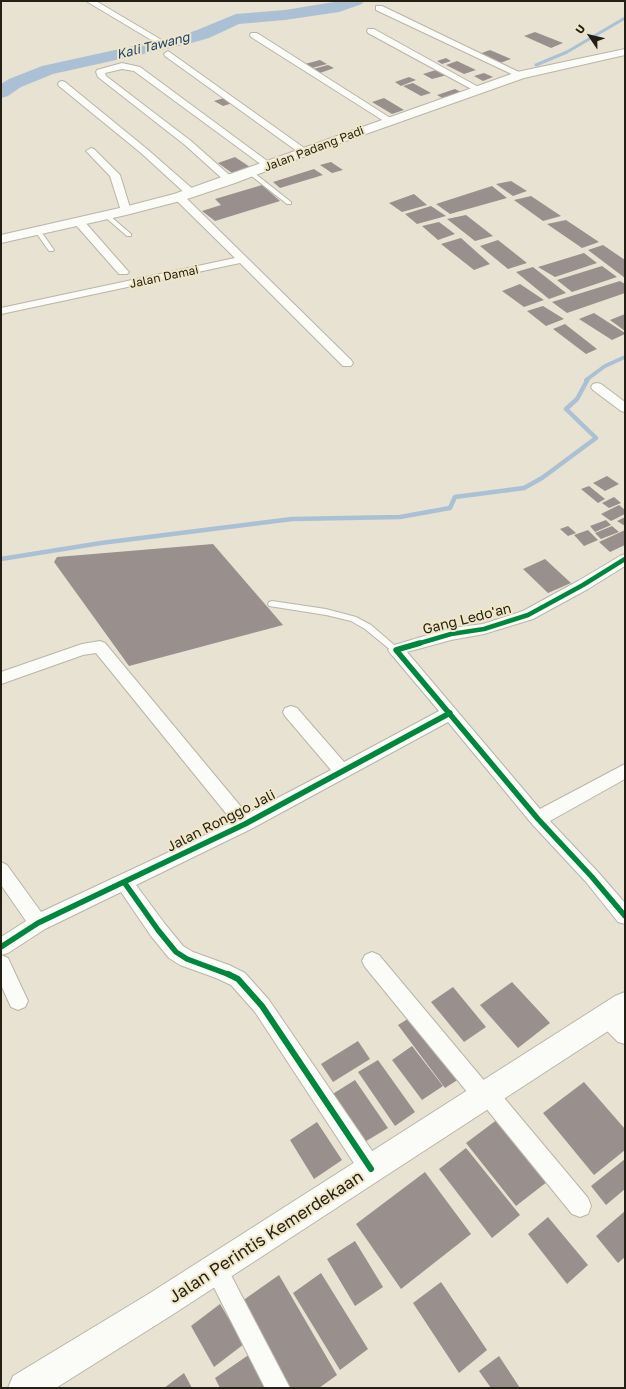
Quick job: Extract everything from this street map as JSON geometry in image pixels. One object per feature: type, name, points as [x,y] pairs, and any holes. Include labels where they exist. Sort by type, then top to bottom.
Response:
[{"type":"main road","name":"Jalan Padang Padi","points":[[1,239],[107,216],[185,195],[251,173],[304,152],[521,75],[625,52]]},
{"type":"main road","name":"Jalan Perintis Kemerdekaan","points":[[25,1388],[161,1304],[486,1095],[619,1019]]},
{"type":"street","points":[[90,1],[161,42]]},
{"type":"street","points":[[379,8],[521,75]]},
{"type":"street","points":[[371,31],[478,89]]},
{"type":"street","points":[[254,35],[390,121]]},
{"type":"street","points":[[168,54],[304,152]]},
{"type":"street","points":[[230,180],[188,143],[102,77],[100,72],[122,66],[137,69],[269,166]]},
{"type":"street","points":[[62,84],[144,151],[241,258],[347,363]]},
{"type":"street","points":[[91,151],[115,175],[126,211]]},
{"type":"street","points":[[79,222],[123,272]]},
{"type":"street","name":"Jalan Damai","points":[[1,311],[235,262],[241,258]]},
{"type":"street","points":[[597,387],[625,408]]},
{"type":"street","name":"Gang Ledo'an","points":[[396,650],[451,634],[484,629],[528,615],[583,585],[625,559]]},
{"type":"street","points":[[1,678],[82,650],[100,647],[245,824]]},
{"type":"street","points":[[396,650],[538,819],[592,877],[625,916]]},
{"type":"street","points":[[291,712],[342,771]]},
{"type":"street","name":"Jalan Ronggo Jali","points":[[1,947],[38,923],[245,824],[450,713]]},
{"type":"street","points":[[538,819],[625,771]]},
{"type":"street","points":[[1,870],[38,923]]},
{"type":"street","points":[[124,882],[158,930],[176,952],[187,959],[222,971],[238,979],[262,1006],[371,1169]]},
{"type":"street","points":[[372,960],[580,1206]]},
{"type":"street","points":[[1,964],[18,1001]]},
{"type":"street","points":[[215,1268],[278,1388]]},
{"type":"lane","points":[[251,173],[289,203]]},
{"type":"lane","points":[[107,216],[129,235]]},
{"type":"lane","points":[[38,231],[51,250]]},
{"type":"lane","points":[[272,604],[326,612],[353,619],[368,628],[396,650]]},
{"type":"building","points":[[535,32],[563,43],[551,48],[524,36]]},
{"type":"building","points":[[490,50],[511,59],[500,63],[479,54]]},
{"type":"building","points":[[446,58],[451,61],[442,64],[437,61]]},
{"type":"building","points":[[320,60],[327,64],[312,68],[305,64]]},
{"type":"building","points":[[457,61],[476,70],[464,74],[446,65]]},
{"type":"building","points":[[328,65],[334,68],[320,73],[313,69]]},
{"type":"building","points":[[436,70],[447,75],[432,79],[423,74]]},
{"type":"building","points":[[484,73],[493,77],[483,81],[474,76]]},
{"type":"building","points":[[409,77],[416,80],[401,86],[395,82]]},
{"type":"building","points":[[413,83],[431,93],[421,96],[403,86]]},
{"type":"building","points":[[455,89],[461,92],[444,99],[437,95]]},
{"type":"building","points":[[224,98],[233,103],[223,106],[214,101]]},
{"type":"building","points":[[384,98],[404,110],[392,114],[372,102]]},
{"type":"building","points":[[235,157],[250,167],[232,173],[218,163]]},
{"type":"building","points":[[331,162],[343,170],[332,173],[320,165]]},
{"type":"building","points":[[314,169],[323,175],[280,188],[273,182]]},
{"type":"building","points":[[511,181],[527,191],[513,196],[496,184]]},
{"type":"building","points":[[262,185],[280,201],[215,221],[202,211],[221,205],[215,199]]},
{"type":"building","points":[[492,186],[507,198],[450,214],[436,204]]},
{"type":"building","points":[[414,194],[427,205],[402,212],[389,203]]},
{"type":"building","points":[[531,196],[561,216],[543,221],[514,200]]},
{"type":"building","points":[[431,206],[446,216],[417,224],[405,214]]},
{"type":"building","points":[[466,215],[493,236],[475,241],[447,219]]},
{"type":"building","points":[[566,220],[599,242],[582,248],[547,224]]},
{"type":"building","points":[[439,222],[455,234],[438,240],[422,226]]},
{"type":"building","points":[[461,238],[490,264],[474,270],[441,244]]},
{"type":"building","points":[[498,240],[527,263],[508,269],[480,246]]},
{"type":"building","points":[[603,245],[625,260],[625,278],[588,250]]},
{"type":"building","points":[[584,253],[597,263],[555,277],[538,267]]},
{"type":"building","points":[[602,266],[617,277],[572,292],[557,280]]},
{"type":"building","points":[[533,267],[566,293],[549,299],[516,272]]},
{"type":"building","points":[[620,281],[625,284],[625,293],[567,313],[552,302]]},
{"type":"building","points":[[520,284],[544,300],[524,307],[502,291]]},
{"type":"building","points":[[543,306],[564,319],[546,326],[527,311]]},
{"type":"building","points":[[594,313],[625,334],[612,340],[579,319]]},
{"type":"building","points":[[625,314],[625,331],[610,320]]},
{"type":"building","points":[[565,324],[597,349],[586,354],[553,329]]},
{"type":"building","points":[[607,476],[619,484],[605,491],[593,483]]},
{"type":"building","points":[[589,486],[605,499],[598,503],[581,489]]},
{"type":"building","points":[[614,497],[621,503],[609,508],[602,503]]},
{"type":"building","points":[[619,505],[625,510],[625,514],[611,521],[601,514]]},
{"type":"building","points":[[625,517],[625,526],[617,521]]},
{"type":"building","points":[[606,520],[611,525],[595,532],[590,526]]},
{"type":"building","points":[[568,526],[576,533],[568,536],[560,529]]},
{"type":"building","points":[[612,526],[619,532],[601,539],[595,533]]},
{"type":"building","points":[[588,530],[598,540],[584,546],[574,535]]},
{"type":"building","points":[[625,530],[625,545],[610,552],[599,542]]},
{"type":"building","points":[[213,544],[283,625],[129,666],[54,562],[57,557]]},
{"type":"building","points":[[545,559],[571,583],[548,593],[523,569]]},
{"type":"building","points":[[512,982],[550,1023],[518,1048],[480,1005]]},
{"type":"building","points":[[453,987],[486,1027],[464,1042],[431,1002]]},
{"type":"building","points":[[414,1015],[462,1077],[445,1088],[398,1025]]},
{"type":"building","points":[[358,1041],[370,1059],[333,1082],[321,1064]]},
{"type":"building","points":[[412,1046],[443,1086],[422,1100],[392,1060]]},
{"type":"building","points":[[378,1060],[415,1112],[395,1126],[358,1072]]},
{"type":"building","points":[[355,1080],[388,1128],[363,1143],[331,1095]]},
{"type":"building","points":[[584,1082],[625,1129],[625,1150],[594,1175],[543,1113]]},
{"type":"building","points":[[502,1116],[552,1178],[516,1206],[466,1143]]},
{"type":"building","points":[[317,1122],[342,1160],[314,1179],[290,1140]]},
{"type":"building","points":[[466,1148],[520,1215],[492,1238],[439,1169]]},
{"type":"building","points":[[625,1159],[625,1189],[606,1205],[591,1186]]},
{"type":"building","points":[[425,1172],[471,1234],[401,1289],[356,1224]]},
{"type":"building","points":[[625,1211],[625,1257],[618,1263],[596,1236]]},
{"type":"building","points":[[548,1217],[588,1265],[567,1284],[528,1234]]},
{"type":"building","points":[[355,1241],[383,1287],[355,1306],[327,1259]]},
{"type":"building","points":[[321,1273],[368,1349],[340,1370],[293,1293]]},
{"type":"building","points":[[279,1275],[337,1375],[319,1388],[280,1388],[235,1306]]},
{"type":"building","points":[[441,1282],[487,1350],[459,1373],[413,1303]]},
{"type":"building","points":[[220,1304],[244,1344],[214,1367],[191,1326]]},
{"type":"building","points":[[250,1354],[268,1388],[220,1388],[215,1378]]},
{"type":"building","points":[[499,1356],[520,1388],[491,1388],[479,1371]]},
{"type":"building","points":[[184,1373],[192,1388],[164,1388]]},
{"type":"waterway","name":"Kali Tawang","points":[[1,92],[15,83],[48,70],[182,40],[203,34],[236,19],[285,15],[339,7],[356,1]]},
{"type":"waterway","points":[[536,65],[567,52],[625,18]]},
{"type":"waterway","points":[[586,380],[605,366],[625,357]]},
{"type":"waterway","points":[[1,559],[101,543],[292,519],[400,517],[450,508],[455,497],[524,488],[542,478],[596,438],[566,409],[577,399],[588,379]]},
{"type":"cycle path","points":[[625,559],[583,585],[528,615],[484,629],[451,634],[396,650],[538,819],[592,877],[625,916]]},
{"type":"cycle path","points":[[1,947],[38,923],[245,824],[450,713]]},
{"type":"cycle path","points":[[124,882],[158,930],[176,952],[187,959],[222,971],[238,979],[262,1006],[371,1169]]}]
